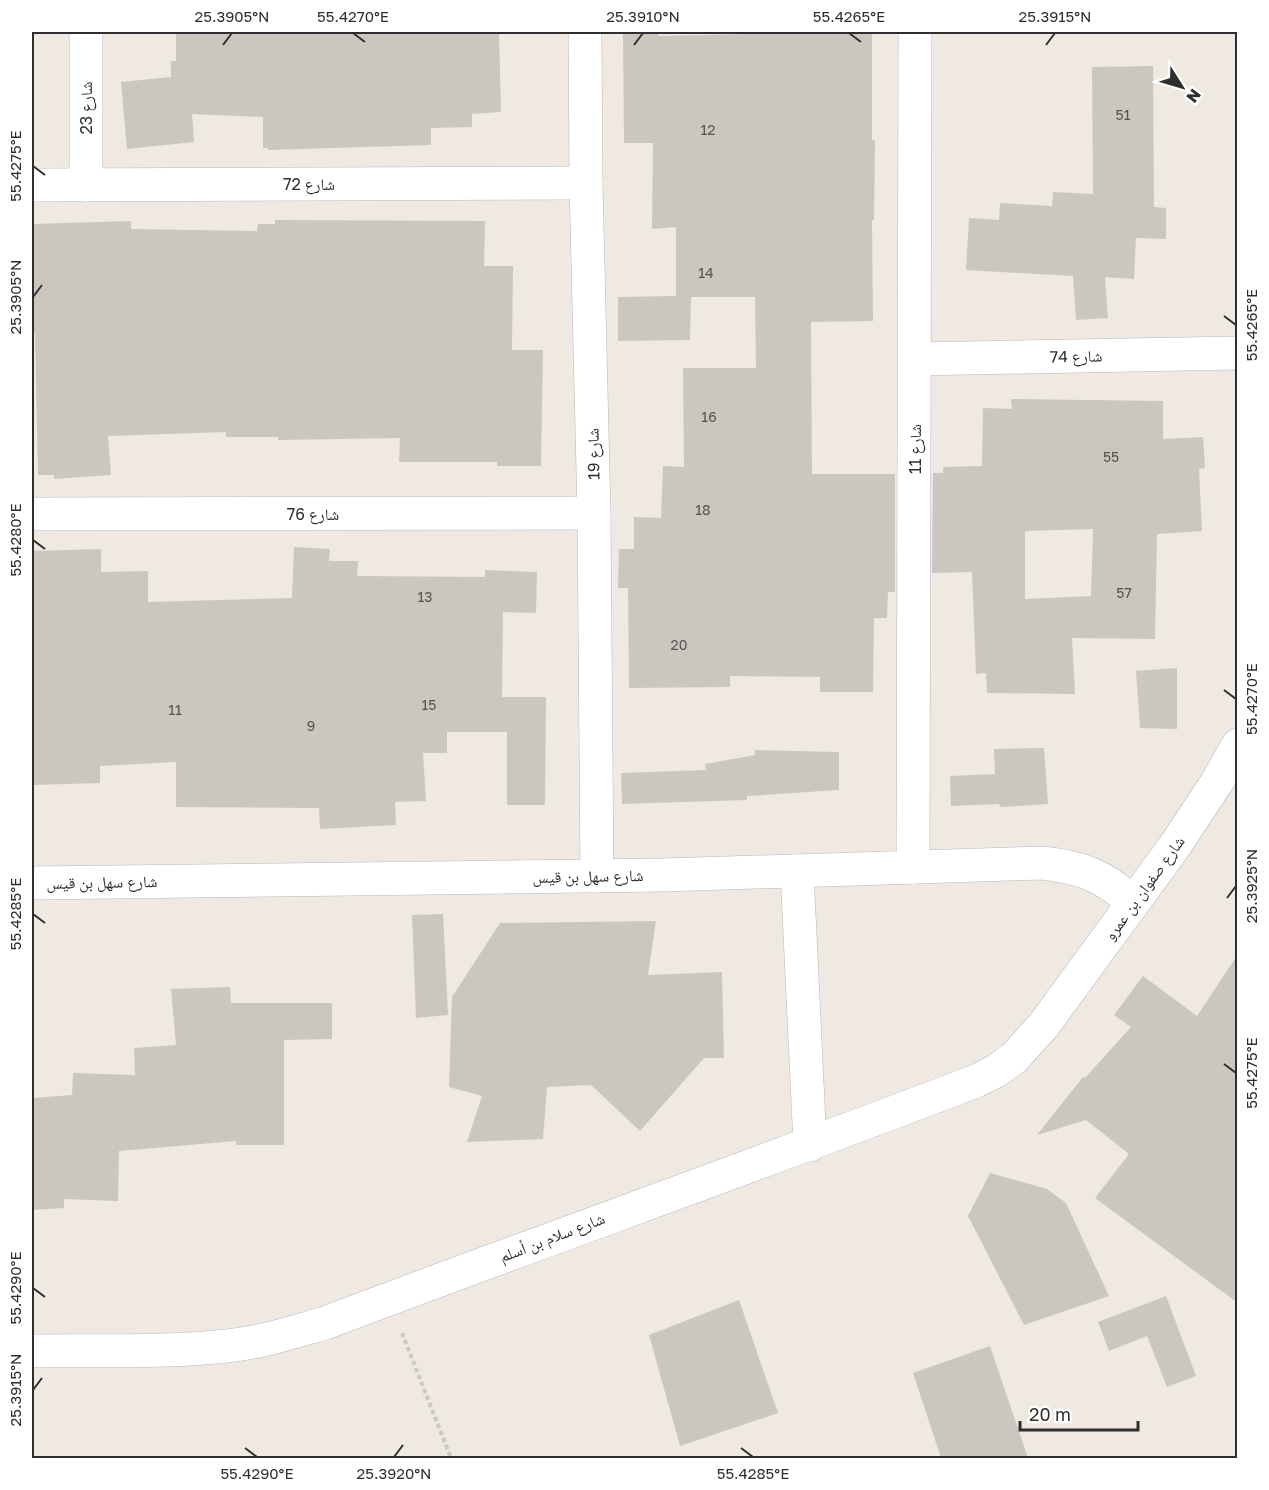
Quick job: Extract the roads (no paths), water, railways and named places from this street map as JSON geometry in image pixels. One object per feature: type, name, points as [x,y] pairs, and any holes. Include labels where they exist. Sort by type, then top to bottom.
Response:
[{"type":"street","name":"شارع 23","points":[[86,32],[86,185]]},
{"type":"street","name":"شارع 19","points":[[585,32],[586,183],[594,513],[597,876]]},
{"type":"street","name":"شارع 11","points":[[914,867],[915,32]]},
{"type":"street","name":"شارع 72","points":[[32,185],[586,183]]},
{"type":"street","name":"شارع 74","points":[[915,359],[1238,353]]},
{"type":"street","name":"شارع 76","points":[[32,514],[594,513]]},
{"type":"street","name":"شارع صفوان بن عمرو","points":[[1043,1026],[1174,848],[1238,745]]},
{"type":"street","name":"شارع سهل بن قيس","points":[[32,883],[597,876],[1042,863],[1068,866],[1092,873],[1114,886],[1133,902]]},
{"type":"street","points":[[797,871],[810,1145]]},
{"type":"street","name":"شارع سلام بن أسلم","points":[[32,1351],[166,1350],[228,1346],[277,1337],[325,1323],[609,1216],[810,1145],[976,1081],[996,1071],[1014,1058],[1043,1026]]}]
